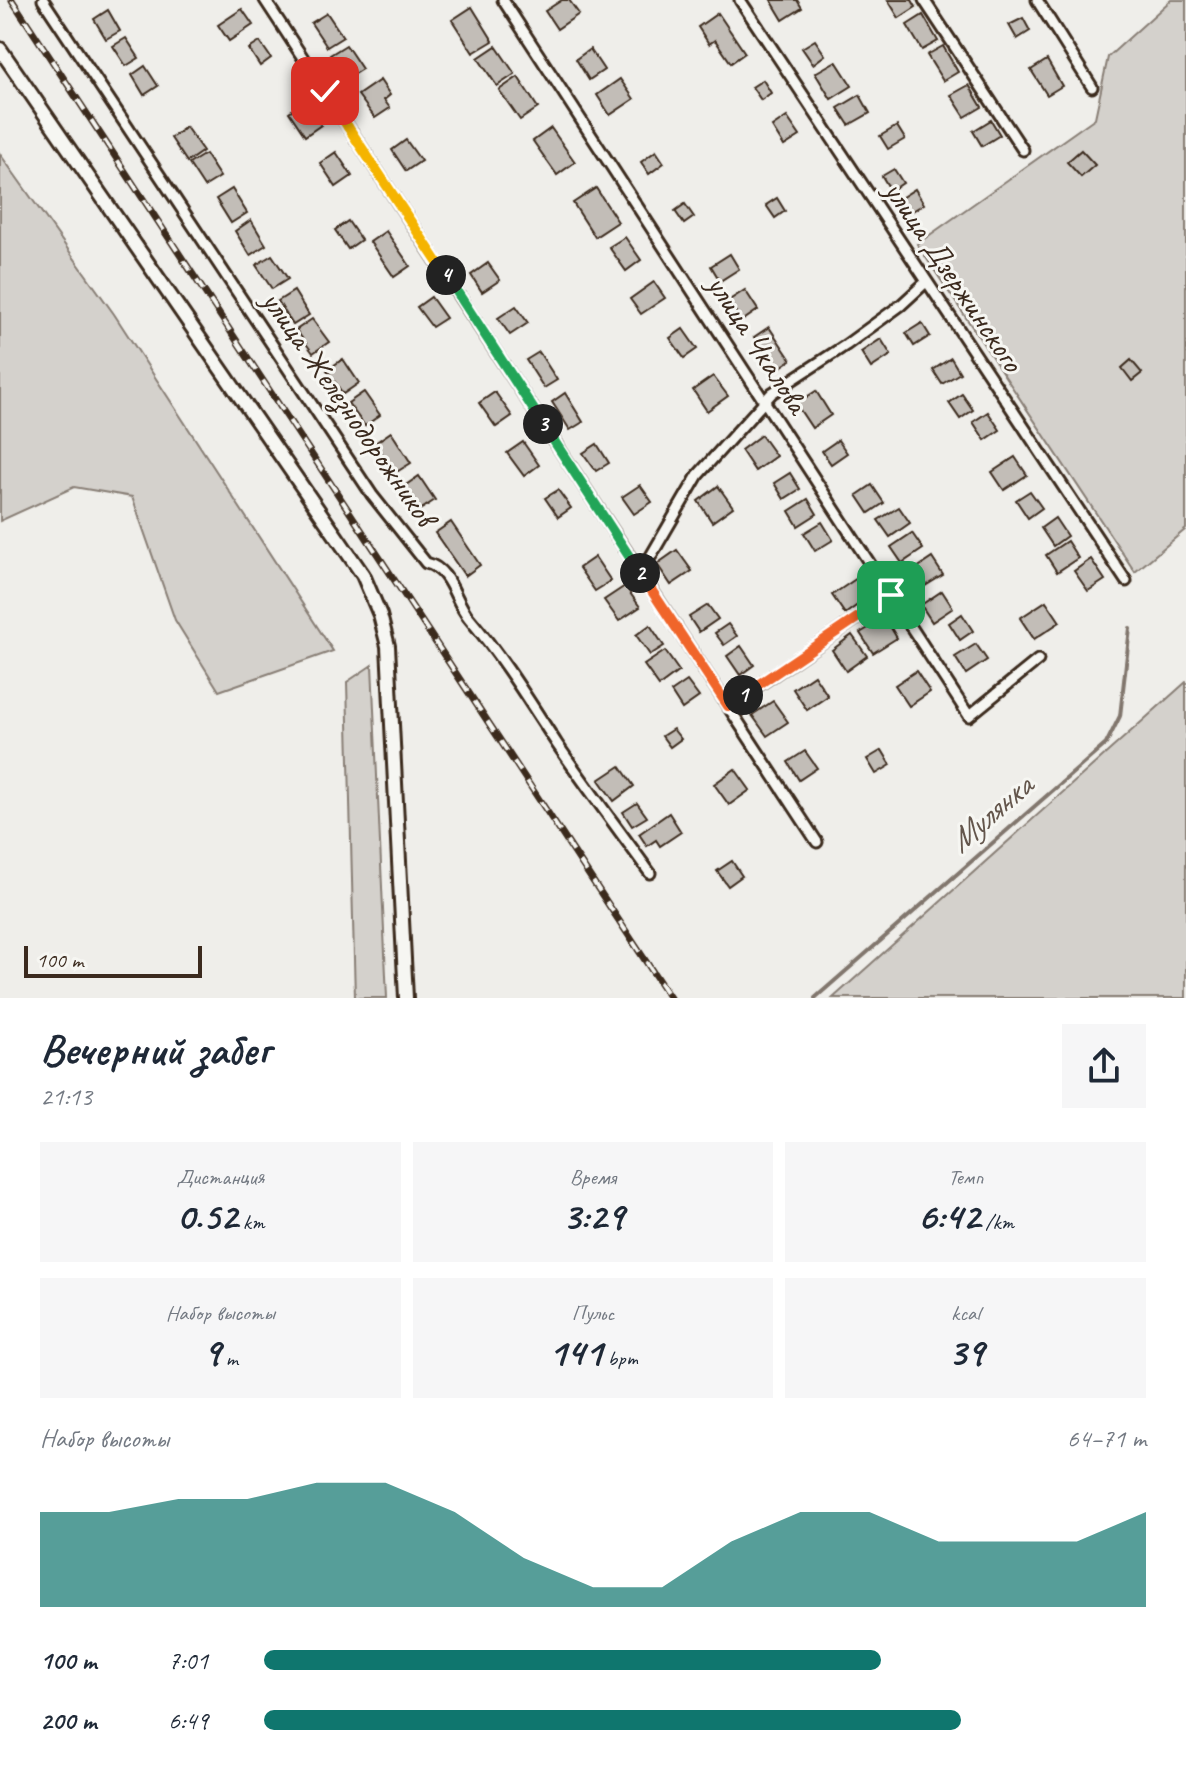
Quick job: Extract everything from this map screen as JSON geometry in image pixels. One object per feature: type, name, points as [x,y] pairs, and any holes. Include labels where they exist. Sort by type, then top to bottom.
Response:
[{"type":"main road","points":[[0,49],[363,575],[388,646],[406,998]]},
{"type":"street","name":"улица Железнодорожников","points":[[43,0],[372,495],[426,563],[436,565],[447,578],[459,607],[487,640],[650,873]]},
{"type":"street","points":[[265,0],[817,842]]},
{"type":"street","name":"улица Чкалова","points":[[503,0],[969,716],[1038,660]]},
{"type":"street","name":"улица Дзержинского","points":[[740,0],[1126,581]]},
{"type":"street","points":[[924,0],[1023,150]]},
{"type":"street","points":[[1037,0],[1092,87]]},
{"type":"street","points":[[641,573],[698,475],[772,393],[879,321],[926,282]]},
{"type":"street","points":[[728,706],[891,595]]},
{"type":"shaded area","points":[[1171,0],[1186,0],[1186,529],[1135,572],[917,244],[1095,118],[1108,57]]},
{"type":"shaded area","points":[[0,154],[114,314],[333,651],[219,691],[175,620],[132,497],[74,487],[0,521]]},
{"type":"shaded area","points":[[372,665],[387,998],[355,998],[347,682]]},
{"type":"shaded area","points":[[1186,682],[1186,998],[833,998]]},
{"type":"building","points":[[562,0],[569,0],[579,14],[557,29],[545,11]]},
{"type":"building","points":[[771,0],[797,0],[802,8],[783,20]]},
{"type":"building","points":[[888,0],[912,0],[916,7],[899,18]]},
{"type":"building","points":[[472,7],[493,41],[473,53],[452,20]]},
{"type":"building","points":[[242,9],[253,25],[229,41],[218,25]]},
{"type":"building","points":[[108,10],[120,31],[106,39],[94,19]]},
{"type":"building","points":[[327,13],[343,37],[327,47],[311,23]]},
{"type":"building","points":[[718,13],[745,53],[731,63],[715,40],[709,44],[698,27]]},
{"type":"building","points":[[923,15],[938,41],[922,50],[907,25]]},
{"type":"building","points":[[1023,18],[1030,31],[1017,39],[1009,25]]},
{"type":"building","points":[[126,38],[139,58],[126,66],[113,46]]},
{"type":"building","points":[[815,40],[825,55],[813,64],[802,48]]},
{"type":"building","points":[[260,42],[271,58],[260,66],[249,49]]},
{"type":"building","points":[[346,45],[362,69],[346,79],[330,55]]},
{"type":"building","points":[[496,46],[515,74],[497,86],[478,58]]},
{"type":"building","points":[[943,46],[958,72],[943,81],[927,55]]},
{"type":"building","points":[[590,49],[604,70],[589,80],[576,59]]},
{"type":"building","points":[[1047,60],[1062,86],[1047,95],[1031,70]]},
{"type":"building","points":[[836,61],[852,86],[831,99],[815,73]]},
{"type":"building","points":[[145,66],[158,86],[144,95],[132,75]]},
{"type":"building","points":[[518,77],[538,108],[520,120],[499,90]]},
{"type":"building","points":[[620,79],[634,99],[610,115],[597,95]]},
{"type":"building","points":[[380,80],[390,95],[384,100],[390,108],[375,118],[358,95]]},
{"type":"building","points":[[763,80],[771,93],[761,100],[752,87]]},
{"type":"building","points":[[969,85],[982,107],[965,117],[951,95]]},
{"type":"building","points":[[860,95],[870,113],[849,125],[838,108]]},
{"type":"building","points":[[305,101],[321,125],[305,136],[289,112]]},
{"type":"building","points":[[787,117],[800,136],[784,146],[772,127]]},
{"type":"building","points":[[991,120],[1000,135],[982,146],[973,131]]},
{"type":"building","points":[[897,126],[905,139],[888,149],[880,136]]},
{"type":"building","points":[[186,127],[203,151],[187,162],[171,138]]},
{"type":"building","points":[[551,128],[575,162],[557,175],[533,141]]},
{"type":"building","points":[[406,140],[421,161],[406,171],[392,150]]},
{"type":"building","points":[[1081,150],[1095,165],[1081,177],[1067,162]]},
{"type":"building","points":[[656,151],[664,163],[649,174],[641,162]]},
{"type":"building","points":[[336,152],[352,176],[336,187],[320,163]]},
{"type":"building","points":[[205,154],[220,177],[204,187],[189,164]]},
{"type":"building","points":[[894,169],[903,183],[891,191],[882,176]]},
{"type":"building","points":[[596,188],[618,222],[595,237],[573,203]]},
{"type":"building","points":[[232,189],[247,213],[231,223],[216,199]]},
{"type":"building","points":[[915,189],[924,204],[906,215],[896,201]]},
{"type":"building","points":[[777,198],[785,211],[775,218],[766,205]]},
{"type":"building","points":[[685,204],[694,217],[684,224],[675,211]]},
{"type":"building","points":[[251,220],[266,245],[250,255],[235,231]]},
{"type":"building","points":[[348,221],[361,240],[348,249],[335,230]]},
{"type":"building","points":[[386,231],[410,266],[394,277],[370,242]]},
{"type":"building","points":[[625,237],[641,260],[626,271],[609,247]]},
{"type":"building","points":[[730,254],[739,269],[720,281],[711,266]]},
{"type":"building","points":[[272,255],[288,279],[272,289],[256,265]]},
{"type":"building","points":[[488,263],[500,280],[482,292],[471,275]]},
{"type":"building","points":[[654,282],[665,298],[641,314],[630,299]]},
{"type":"building","points":[[745,290],[758,310],[742,321],[728,301]]},
{"type":"building","points":[[294,291],[309,315],[293,325],[278,301]]},
{"type":"building","points":[[431,297],[446,318],[432,327],[417,307]]},
{"type":"building","points":[[516,306],[528,323],[510,335],[498,318]]},
{"type":"building","points":[[312,319],[329,342],[313,353],[296,330]]},
{"type":"building","points":[[922,323],[930,336],[914,346],[906,333]]},
{"type":"building","points":[[769,327],[791,360],[776,370],[754,337]]},
{"type":"building","points":[[683,329],[697,349],[684,358],[670,338]]},
{"type":"building","points":[[881,339],[891,355],[871,368],[861,352]]},
{"type":"building","points":[[539,352],[557,380],[544,388],[526,360]]},
{"type":"building","points":[[951,358],[960,373],[942,384],[933,370]]},
{"type":"building","points":[[343,359],[359,383],[343,394],[327,370]]},
{"type":"building","points":[[1131,360],[1142,373],[1132,381],[1122,368]]},
{"type":"building","points":[[713,376],[728,396],[707,411],[693,390]]},
{"type":"building","points":[[816,391],[831,415],[812,428],[796,404]]},
{"type":"building","points":[[364,392],[380,415],[365,426],[348,403]]},
{"type":"building","points":[[495,392],[512,416],[496,427],[479,403]]},
{"type":"building","points":[[565,393],[583,422],[570,430],[552,402]]},
{"type":"building","points":[[962,394],[973,410],[960,419],[949,403]]},
{"type":"building","points":[[988,412],[1000,430],[985,440],[973,422]]},
{"type":"building","points":[[391,432],[411,463],[395,473],[375,443]]},
{"type":"building","points":[[761,435],[776,456],[755,471],[741,450]]},
{"type":"building","points":[[838,440],[847,453],[831,464],[822,451]]},
{"type":"building","points":[[523,442],[539,465],[524,476],[507,453]]},
{"type":"building","points":[[597,444],[609,463],[596,471],[583,453]]},
{"type":"building","points":[[1015,457],[1027,475],[1004,490],[992,472]]},
{"type":"building","points":[[790,473],[800,489],[784,499],[774,483]]},
{"type":"building","points":[[419,476],[435,500],[420,510],[403,487]]},
{"type":"building","points":[[640,485],[652,502],[634,514],[622,497]]},
{"type":"building","points":[[872,485],[884,503],[869,513],[857,495]]},
{"type":"building","points":[[718,486],[733,507],[712,522],[698,501]]},
{"type":"building","points":[[558,490],[571,508],[558,517],[545,498]]},
{"type":"building","points":[[1030,491],[1042,508],[1028,518],[1016,500]]},
{"type":"building","points":[[808,499],[817,514],[798,526],[789,511]]},
{"type":"building","points":[[899,507],[910,523],[890,537],[878,520]]},
{"type":"building","points":[[1055,518],[1067,536],[1053,546],[1041,528]]},
{"type":"building","points":[[451,522],[480,565],[465,576],[435,533]]},
{"type":"building","points":[[822,522],[833,540],[815,551],[804,533]]},
{"type":"building","points":[[912,533],[923,549],[902,563],[891,547]]},
{"type":"building","points":[[1067,541],[1078,558],[1057,572],[1046,555]]},
{"type":"building","points":[[677,550],[692,571],[671,585],[657,564]]},
{"type":"building","points":[[595,557],[611,581],[595,591],[579,568]]},
{"type":"building","points":[[932,558],[943,575],[922,588],[911,572]]},
{"type":"building","points":[[1091,559],[1105,580],[1088,591],[1074,571]]},
{"type":"building","points":[[857,578],[870,596],[845,614],[832,595]]},
{"type":"building","points":[[625,586],[640,607],[619,621],[604,600]]},
{"type":"building","points":[[942,591],[953,608],[932,622],[921,605]]},
{"type":"building","points":[[1046,601],[1060,622],[1034,639],[1020,618]]},
{"type":"building","points":[[708,605],[718,619],[699,632],[689,617]]},
{"type":"building","points":[[962,614],[973,631],[960,640],[949,623]]},
{"type":"building","points":[[885,618],[897,638],[873,653],[860,633]]},
{"type":"building","points":[[728,624],[737,636],[724,645],[715,633]]},
{"type":"building","points":[[650,625],[664,646],[650,655],[636,635]]},
{"type":"building","points":[[852,635],[867,656],[846,671],[832,650]]},
{"type":"building","points":[[976,644],[987,660],[966,674],[955,657]]},
{"type":"building","points":[[741,646],[754,665],[740,675],[727,656]]},
{"type":"building","points":[[665,651],[679,671],[659,686],[644,665]]},
{"type":"building","points":[[916,671],[930,692],[909,706],[895,685]]},
{"type":"building","points":[[814,675],[828,696],[807,710],[793,689]]},
{"type":"building","points":[[687,681],[699,697],[682,709],[671,692]]},
{"type":"building","points":[[773,701],[788,722],[767,736],[752,715]]},
{"type":"building","points":[[673,729],[681,739],[670,747],[662,736]]},
{"type":"building","points":[[882,750],[891,765],[876,774],[867,759]]},
{"type":"building","points":[[805,751],[817,768],[799,780],[788,762]]},
{"type":"building","points":[[620,766],[634,786],[614,801],[599,780]]},
{"type":"building","points":[[735,769],[750,790],[729,805],[714,784]]},
{"type":"building","points":[[637,803],[647,817],[632,826],[623,812]]},
{"type":"building","points":[[669,813],[681,832],[660,846],[656,840],[647,846],[639,834]]},
{"type":"building","points":[[732,861],[742,876],[728,886],[717,871]]},
{"type":"waterway","name":"Мулянка","points":[[815,998],[1106,744],[1120,716],[1130,628]]},
{"type":"railway","points":[[12,0],[670,998]]},
{"type":"route","points":[[325,91],[728,706],[891,595]]}]
